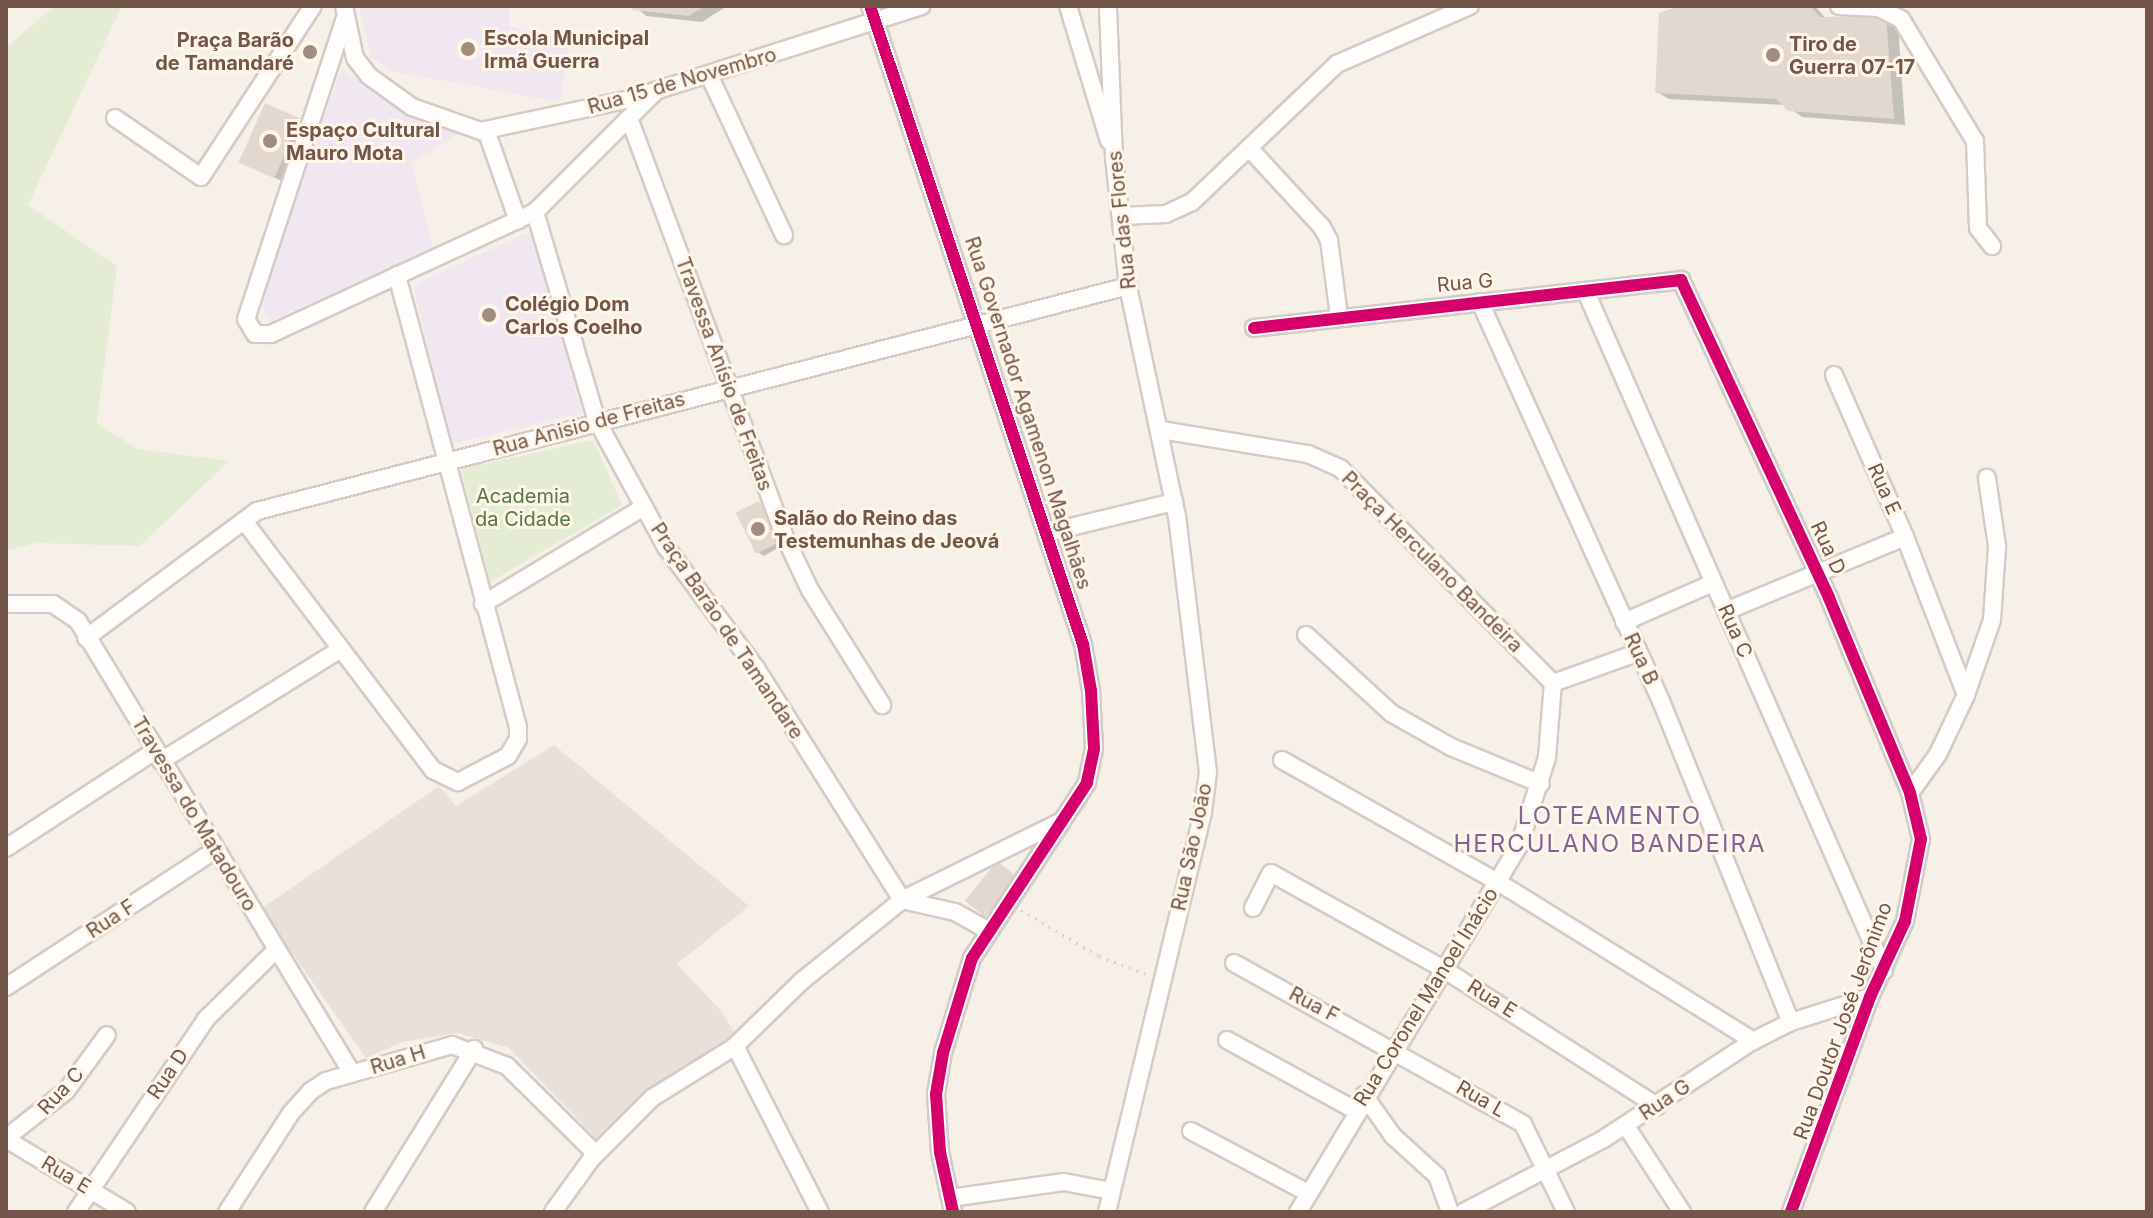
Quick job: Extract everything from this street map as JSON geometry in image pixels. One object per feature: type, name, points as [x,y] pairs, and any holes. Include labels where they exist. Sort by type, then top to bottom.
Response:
[{"type":"street","points":[[115,118],[201,177],[313,6]]},
{"type":"street","name":"Rua Governador Agamenon Magalhães","points":[[870,6],[1083,644],[1091,691],[1094,749],[1087,783],[1067,818],[988,930],[960,990],[936,1094],[940,1152],[952,1205]]},
{"type":"street","name":"Rua 15 de Novembro","points":[[486,130],[656,91],[876,24],[922,6]]},
{"type":"street","points":[[1068,6],[1114,158]]},
{"type":"street","name":"Rua das Flores","points":[[1108,6],[1114,158],[1128,286],[1161,430]]},
{"type":"street","points":[[1122,216],[1177,211],[1337,64],[1470,6]]},
{"type":"street","points":[[1839,6],[1879,8],[1901,19],[1975,141],[1978,228],[1992,246]]},
{"type":"street","points":[[344,12],[355,58],[391,93],[467,129],[486,130],[518,221]]},
{"type":"street","points":[[344,12],[246,319],[255,334],[271,334],[535,212],[656,91]]},
{"type":"street","points":[[709,75],[784,235]]},
{"type":"street","name":"Travessa Anísio de Freitas","points":[[629,118],[783,533],[810,590],[882,705]]},
{"type":"street","points":[[1249,148],[1322,227],[1329,240],[1339,316]]},
{"type":"street","name":"Praça Barão de Tamandare","points":[[535,212],[597,421],[666,547],[756,668],[902,900]]},
{"type":"street","points":[[244,521],[433,770],[458,782],[508,756],[518,739],[397,275]]},
{"type":"street","name":"Rua G","points":[[1254,328],[1339,316],[1681,280]]},
{"type":"street","name":"Rua D","points":[[1681,280],[1819,575],[1910,793],[1921,839]]},
{"type":"street","name":"Rua Anisio de Freitas","points":[[86,638],[257,511],[1128,286]]},
{"type":"street","name":"Rua C","points":[[1586,292],[1884,970]]},
{"type":"street","name":"Rua B","points":[[1480,302],[1624,622],[1791,1022]]},
{"type":"street","name":"Rua E","points":[[1834,375],[1905,537],[1966,695]]},
{"type":"street","name":"Rua São João","points":[[1107,1212],[1208,772],[1174,502],[1161,430]]},
{"type":"street","name":"Praça Herculano Bandeira","points":[[1161,430],[1308,454],[1341,469],[1553,683]]},
{"type":"street","points":[[1910,793],[1938,754],[1985,646],[1997,584],[1987,478]]},
{"type":"street","points":[[1046,533],[1174,502]]},
{"type":"street","points":[[483,604],[644,507]]},
{"type":"street","points":[[1726,611],[1905,537]]},
{"type":"street","points":[[1624,622],[1713,583]]},
{"type":"street","name":"Travessa do Matadouro","points":[[6,604],[53,604],[78,621],[352,1073]]},
{"type":"street","points":[[1306,635],[1391,713],[1451,747],[1541,784]]},
{"type":"street","points":[[6,848],[341,649]]},
{"type":"street","points":[[1553,683],[1637,653]]},
{"type":"street","name":"Rua Coronel Manoel Inácio","points":[[1298,1212],[1364,1095],[1445,970],[1519,846],[1541,784],[1554,714],[1553,683]]},
{"type":"street","points":[[1282,760],[1498,882],[1753,1041]]},
{"type":"street","points":[[553,1212],[596,1154],[652,1098],[735,1046],[803,980],[902,900],[1067,818]]},
{"type":"street","name":"Rua Doutor José Jerônimo","points":[[1791,1212],[1870,997],[1905,921],[1921,839]]},
{"type":"street","name":"Rua F","points":[[6,987],[215,850]]},
{"type":"street","name":"Rua E","points":[[1253,908],[1271,873],[1445,970],[1657,1106]]},
{"type":"street","points":[[902,900],[955,912],[988,930]]},
{"type":"street","name":"Rua D","points":[[76,1212],[206,1019],[276,950]]},
{"type":"street","name":"Rua F","points":[[1234,963],[1393,1049]]},
{"type":"street","name":"Rua G","points":[[1464,1212],[1626,1126],[1753,1041],[1791,1022],[1870,997]]},
{"type":"street","name":"Rua C","points":[[6,1139],[66,1091],[107,1035]]},
{"type":"street","points":[[1227,1040],[1355,1110]]},
{"type":"street","name":"Rua H","points":[[227,1212],[291,1113],[326,1081],[452,1045],[474,1049],[507,1066],[596,1154]]},
{"type":"street","points":[[735,1046],[820,1212]]},
{"type":"street","points":[[373,1212],[474,1049]]},
{"type":"street","name":"Rua L","points":[[1393,1049],[1523,1124],[1548,1168]]},
{"type":"street","points":[[1364,1095],[1393,1136],[1437,1176],[1450,1212]]},
{"type":"street","points":[[1626,1126],[1682,1212]]},
{"type":"street","points":[[1191,1131],[1308,1193]]},
{"type":"street","name":"Rua E","points":[[6,1139],[127,1212]]},
{"type":"street","points":[[1548,1168],[1566,1212]]},
{"type":"street","points":[[952,1205],[1064,1182],[1111,1191]]},
{"type":"path","points":[[1008,901],[1099,956],[1161,979]]},
{"type":"shaded area","name":"Escola Municipal Irmã Guerra","points":[[359,6],[509,6],[509,26],[570,40],[560,102],[391,71],[371,57]]},
{"type":"shaded area","points":[[341,70],[457,134],[412,163],[433,249],[270,321],[259,303]]},
{"type":"shaded area","name":"Colégio Dom Carlos Coelho","points":[[526,233],[534,237],[582,413],[452,444],[414,289],[420,282]]},
{"type":"shaded area","points":[[554,745],[749,906],[677,964],[721,1011],[735,1033],[635,1099],[596,1138],[509,1048],[458,1033],[402,1042],[366,1058],[261,909],[439,786],[456,806]]},
{"type":"green space","points":[[54,6],[122,6],[28,205],[117,266],[97,423],[138,449],[229,461],[140,546],[36,543],[6,551],[6,48]]},
{"type":"green space","name":"Academia da Cidade","points":[[593,440],[622,505],[490,582],[461,469]]},
{"type":"building","points":[[633,6],[705,6],[689,16],[632,10]]},
{"type":"building","name":"Tiro de Guerra 07-17","points":[[1679,6],[1810,6],[1820,17],[1886,16],[1894,119],[1788,111],[1776,99],[1655,93],[1659,13]]},
{"type":"building","name":"Espaço Cultural Mauro Mota","points":[[265,103],[301,119],[274,178],[239,162]]},
{"type":"building","name":"Salão do Reino das Testemunhas de Jeová","points":[[759,501],[779,542],[756,554],[736,512]]},
{"type":"building","points":[[997,861],[1017,877],[985,917],[965,901]]},
{"type":"cycle path","points":[[870,6],[1083,644],[1091,691],[1094,749],[1087,783],[972,958],[943,1053],[936,1094],[940,1152],[953,1212]]},
{"type":"cycle path","points":[[1254,328],[1681,280],[1829,598],[1910,793],[1921,839],[1905,921],[1870,997],[1791,1212]]},
{"type":"place","name":"Escola Municipal Irmã Guerra","points":[[468,49]]},
{"type":"place","name":"Praça Barão de Tamandaré","points":[[310,52]]},
{"type":"place","name":"Tiro de Guerra 07-17","points":[[1773,55]]},
{"type":"place","name":"Espaço Cultural Mauro Mota","points":[[270,141]]},
{"type":"place","name":"Colégio Dom Carlos Coelho","points":[[489,315]]},
{"type":"place","name":"Salão do Reino das Testemunhas de Jeová","points":[[758,529]]},
{"type":"district","name":"LOTEAMENTO HERCULANO BANDEIRA","points":[[1610,830]]}]
